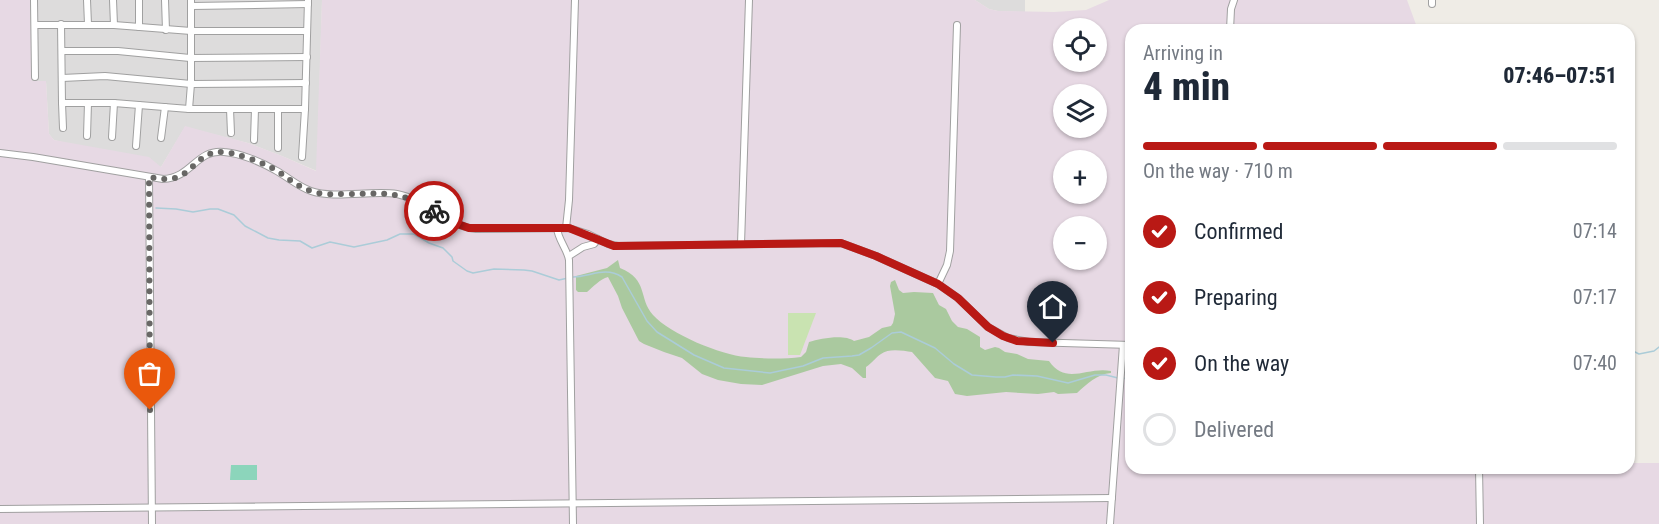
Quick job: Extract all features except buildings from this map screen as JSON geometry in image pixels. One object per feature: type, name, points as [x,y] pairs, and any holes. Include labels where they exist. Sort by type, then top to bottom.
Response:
[{"type":"street","points":[[34,0],[35,78]]},
{"type":"street","points":[[87,0],[87,24]]},
{"type":"street","points":[[113,0],[114,25]]},
{"type":"street","points":[[139,0],[139,27]]},
{"type":"street","points":[[165,0],[166,30]]},
{"type":"street","points":[[566,228],[569,200],[575,0]]},
{"type":"street","points":[[741,244],[748,0]]},
{"type":"street","points":[[1230,24],[1234,0]]},
{"type":"street","points":[[189,109],[192,3],[308,2],[302,157]]},
{"type":"street","points":[[61,24],[63,128]]},
{"type":"street","points":[[35,25],[114,25],[191,31],[307,31]]},
{"type":"street","points":[[938,284],[947,265],[950,251],[957,25]]},
{"type":"street","points":[[62,51],[118,51],[190,58],[307,57]]},
{"type":"street","points":[[62,78],[105,76],[191,84],[306,83]]},
{"type":"street","points":[[62,103],[114,103],[189,109],[305,109]]},
{"type":"street","points":[[87,103],[87,136]]},
{"type":"street","points":[[112,137],[114,103]]},
{"type":"street","points":[[136,146],[139,105]]},
{"type":"street","points":[[161,138],[165,107]]},
{"type":"street","points":[[230,109],[231,133]]},
{"type":"street","points":[[254,140],[255,109]]},
{"type":"street","points":[[278,109],[278,148]]},
{"type":"street","points":[[0,153],[166,179],[178,177],[206,155],[224,152],[272,168],[298,185],[314,192],[400,195],[417,201],[452,222],[469,228],[566,228],[618,246],[841,243],[938,284],[958,298],[988,327],[1008,338],[1029,342],[1123,345],[1110,524]]},
{"type":"street","points":[[149,177],[152,524]]},
{"type":"street","points":[[557,228],[558,236],[569,256],[573,524]]},
{"type":"street","points":[[569,256],[583,247],[594,244],[598,239]]},
{"type":"street","points":[[1479,474],[1480,524]]},
{"type":"street","points":[[0,509],[1112,498]]},
{"type":"shaded area","points":[[0,0],[30,0],[32,81],[46,81],[49,134],[54,140],[149,157],[161,167],[185,126],[248,143],[316,171],[322,0],[975,0],[989,9],[998,11],[1054,12],[1086,10],[1109,0],[1407,0],[1416,24],[1125,24],[1125,474],[1635,474],[1635,463],[1659,463],[1659,524],[0,524]]},
{"type":"shaded area","points":[[30,0],[322,0],[317,171],[248,143],[185,127],[161,167],[54,140],[49,134],[46,81],[32,82]]},
{"type":"shaded area","points":[[975,0],[1025,0],[1025,12],[989,9]]},
{"type":"green space","points":[[618,260],[620,268],[635,278],[648,309],[661,322],[696,342],[736,355],[753,358],[801,357],[806,352],[809,342],[839,337],[854,341],[869,337],[893,323],[895,314],[890,286],[895,280],[899,290],[903,293],[933,293],[939,305],[946,309],[958,327],[967,329],[980,337],[980,347],[985,350],[995,347],[1028,359],[1049,361],[1056,368],[1070,374],[1102,370],[1111,371],[1111,373],[1097,377],[1077,393],[1006,392],[967,396],[955,394],[948,381],[935,378],[912,352],[896,350],[884,352],[866,367],[866,378],[852,368],[841,364],[823,366],[762,385],[718,380],[702,374],[682,358],[639,341],[608,277],[599,281],[587,292],[576,290],[576,276],[607,268]]},
{"type":"green space","points":[[788,313],[816,313],[800,355],[788,355]]},
{"type":"green space","points":[[231,465],[257,465],[257,480],[230,480]]},
{"type":"waterway","points":[[156,208],[193,212],[218,209],[234,215],[245,226],[268,238],[300,241],[312,248],[330,242],[354,247],[387,240],[400,234],[414,234],[443,248],[453,261],[473,273],[494,269],[524,270],[559,280],[568,278]]},
{"type":"waterway","points":[[573,277],[604,272],[622,277],[647,321],[657,332],[694,355],[724,368],[770,373],[803,366],[823,358],[859,355],[892,333],[901,332],[935,348],[972,375],[1037,376],[1068,383],[1095,375],[1118,378]]},
{"type":"waterway","points":[[1635,352],[1639,354],[1654,351],[1659,347]]},
{"type":"way so far","points":[[150,410],[149,177],[166,179],[178,177],[206,155],[224,152],[272,168],[289,180],[314,192],[322,194],[397,194],[417,201],[434,211]]},
{"type":"route","points":[[434,211],[452,222],[469,228],[569,228],[614,246],[841,243],[913,271],[949,290],[988,327],[1003,336],[1017,341],[1053,343]]}]
